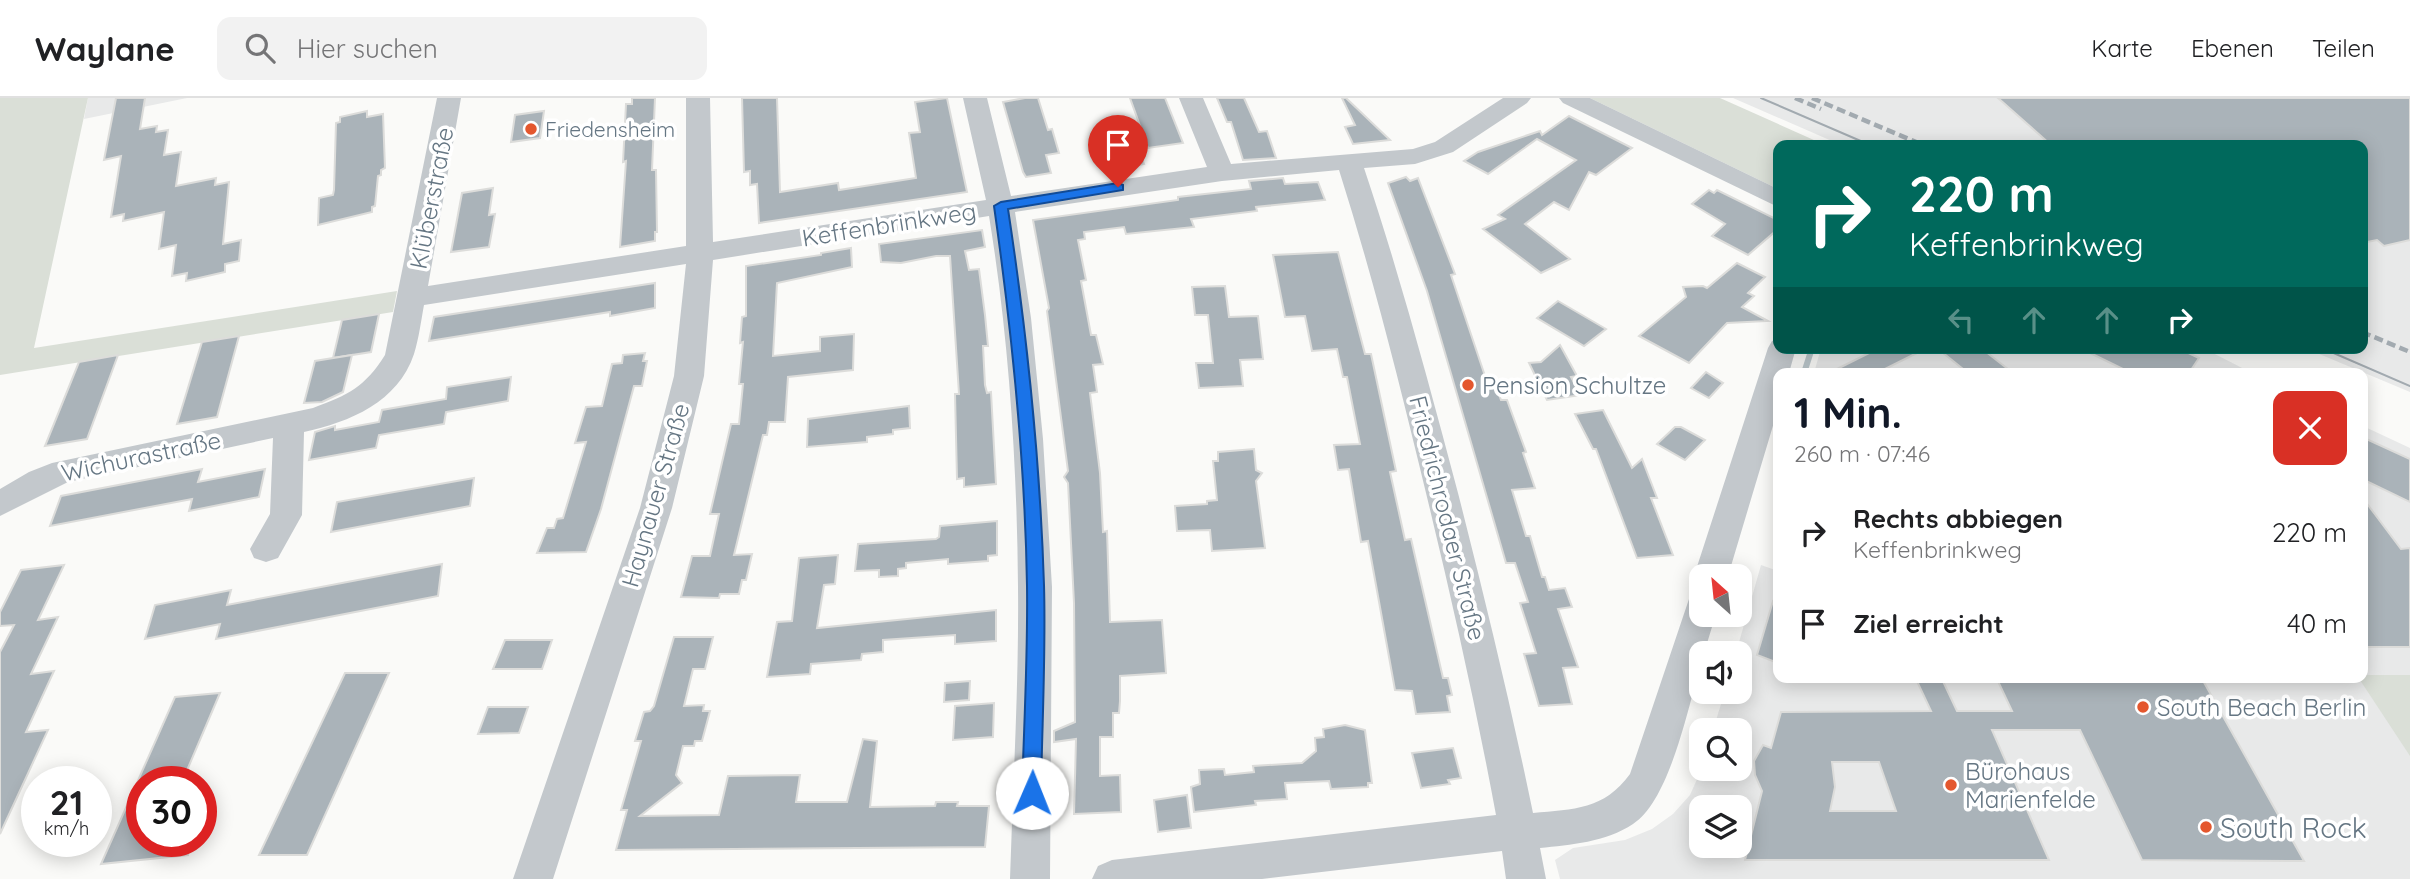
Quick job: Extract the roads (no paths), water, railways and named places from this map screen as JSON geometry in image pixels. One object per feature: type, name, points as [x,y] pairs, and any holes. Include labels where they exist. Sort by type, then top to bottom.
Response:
[{"type":"street","name":"Klüberstraße","points":[[412,298],[449,98]]},
{"type":"street","name":"Haynauer Straße","points":[[533,879],[656,508],[676,434],[690,364],[700,253],[698,98]]},
{"type":"street","points":[[975,98],[1001,206],[1024,386],[1035,579],[1030,879]]},
{"type":"street","points":[[1191,98],[1222,173]]},
{"type":"street","name":"Keffenbrinkweg","points":[[412,298],[1222,173],[1388,160],[1430,153],[1459,138],[1519,98]]},
{"type":"street","points":[[1571,98],[1773,197]]},
{"type":"street","name":"Friedrichrodaer Straße","points":[[1349,162],[1381,259],[1411,369],[1494,706],[1526,879]]},
{"type":"street","name":"Wichurastraße","points":[[0,504],[40,480],[64,471],[289,425],[339,411],[356,403],[383,382],[399,355],[412,298]]},
{"type":"street","points":[[1715,564],[1773,377]]},
{"type":"street","points":[[266,549],[286,515],[289,425]]},
{"type":"street","points":[[1112,879],[1586,824],[1622,811],[1635,800],[1646,782],[1695,627]]},
{"type":"waterway","points":[[1806,368],[1810,354]]},
{"type":"tram line","points":[[1761,98],[1858,140]]},
{"type":"tram line","points":[[2336,354],[2410,386]]},
{"type":"railway","points":[[1795,98],[1821,109]]},
{"type":"railway","points":[[1812,98],[1911,140]]},
{"type":"railway","points":[[2368,334],[2410,352]]},
{"type":"place","name":"Friedensheim","points":[[531,129]]},
{"type":"place","name":"Pension Schultze","points":[[1468,385]]},
{"type":"place","name":"South Beach Berlin","points":[[2143,707]]},
{"type":"place","name":"Bürohaus Marienfelde","points":[[1951,785]]},
{"type":"place","name":"South Rock","points":[[2206,827]]}]
